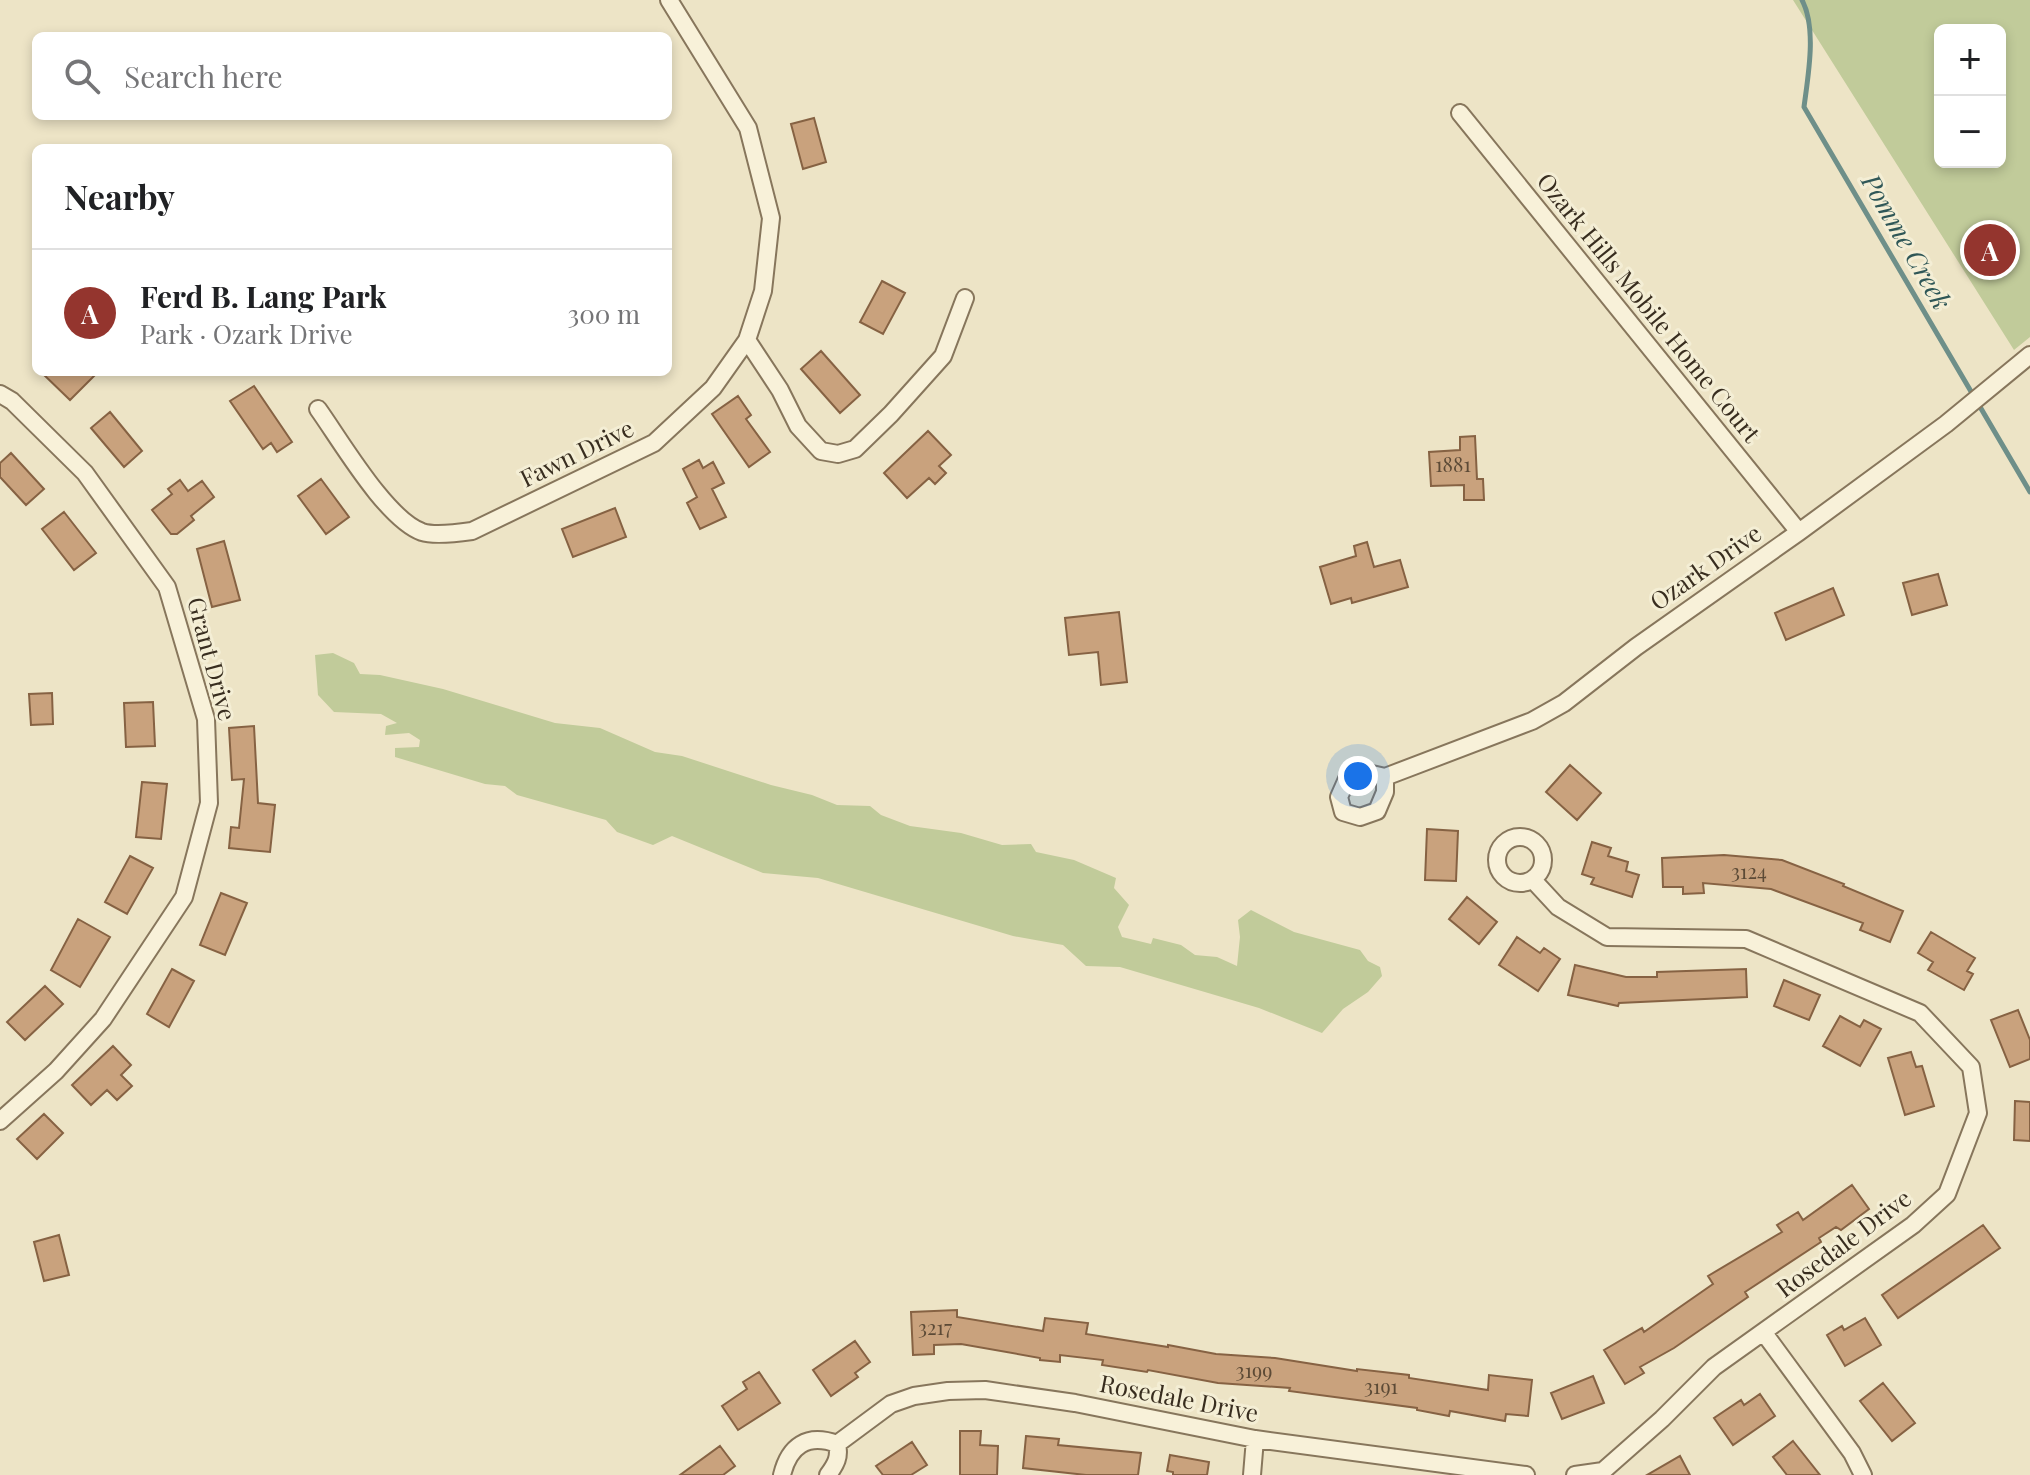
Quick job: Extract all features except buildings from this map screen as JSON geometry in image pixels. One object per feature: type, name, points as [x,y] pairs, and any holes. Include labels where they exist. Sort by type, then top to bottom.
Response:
[{"type":"street","name":"Fawn Drive","points":[[318,409],[387,507],[422,532],[472,531],[654,443],[713,388],[747,340],[763,291],[771,218],[748,128],[669,0]]},
{"type":"street","name":"Ozark Hills Mobile Home Court","points":[[1460,113],[1799,532]]},
{"type":"street","points":[[747,340],[780,390],[798,426],[821,451],[838,454],[855,449],[943,356],[965,298]]},
{"type":"street","name":"Ozark Drive","points":[[1385,777],[1532,721],[1564,703],[1636,647],[1946,424],[2027,357]]},
{"type":"street","name":"Grant Drive","points":[[0,394],[12,401],[85,473],[167,587],[206,719],[209,803],[184,897],[177,908],[103,1019],[56,1071],[0,1121]]},
{"type":"street","name":"Rosedale Drive","points":[[1533,880],[1558,907],[1607,937],[1746,939],[1920,1013],[1971,1067],[1978,1113],[1947,1194],[1913,1225],[1714,1367],[1603,1471],[1575,1475]]},
{"type":"street","points":[[1764,1333],[1852,1453],[1863,1475]]},
{"type":"street","name":"Rosedale Drive","points":[[837,1444],[891,1404],[914,1396],[985,1390],[1075,1403],[1255,1439],[1526,1475]]},
{"type":"street","points":[[1252,1475],[1255,1439]]},
{"type":"street","points":[[782,1475],[787,1456],[799,1445],[818,1440],[837,1444],[837,1463],[828,1475]]},
{"type":"green space","points":[[1793,0],[2030,0],[2030,337],[2014,350]]},
{"type":"green space","points":[[333,653],[354,663],[360,674],[380,675],[443,689],[555,723],[600,728],[655,752],[682,756],[837,805],[870,806],[881,815],[910,826],[961,833],[1002,845],[1031,844],[1036,852],[1074,860],[1116,878],[1114,888],[1129,905],[1118,927],[1122,937],[1151,944],[1153,938],[1181,945],[1195,955],[1217,957],[1237,966],[1238,920],[1251,910],[1294,932],[1360,950],[1368,961],[1380,967],[1382,976],[1368,992],[1343,1009],[1322,1033],[1259,1008],[1120,967],[1086,966],[1063,945],[1013,936],[818,878],[763,873],[672,836],[653,845],[617,832],[606,820],[517,795],[505,786],[485,784],[395,757],[395,748],[419,747],[420,740],[409,733],[385,735],[386,726],[397,723],[381,714],[334,712],[318,695],[315,655]]},
{"type":"waterway","name":"Pomme Creek","points":[[1802,0],[1807,11],[1810,38],[1804,107],[2030,492]]},
{"type":"place","name":"Ferd B. Lang Park","points":[[1990,250]]}]
